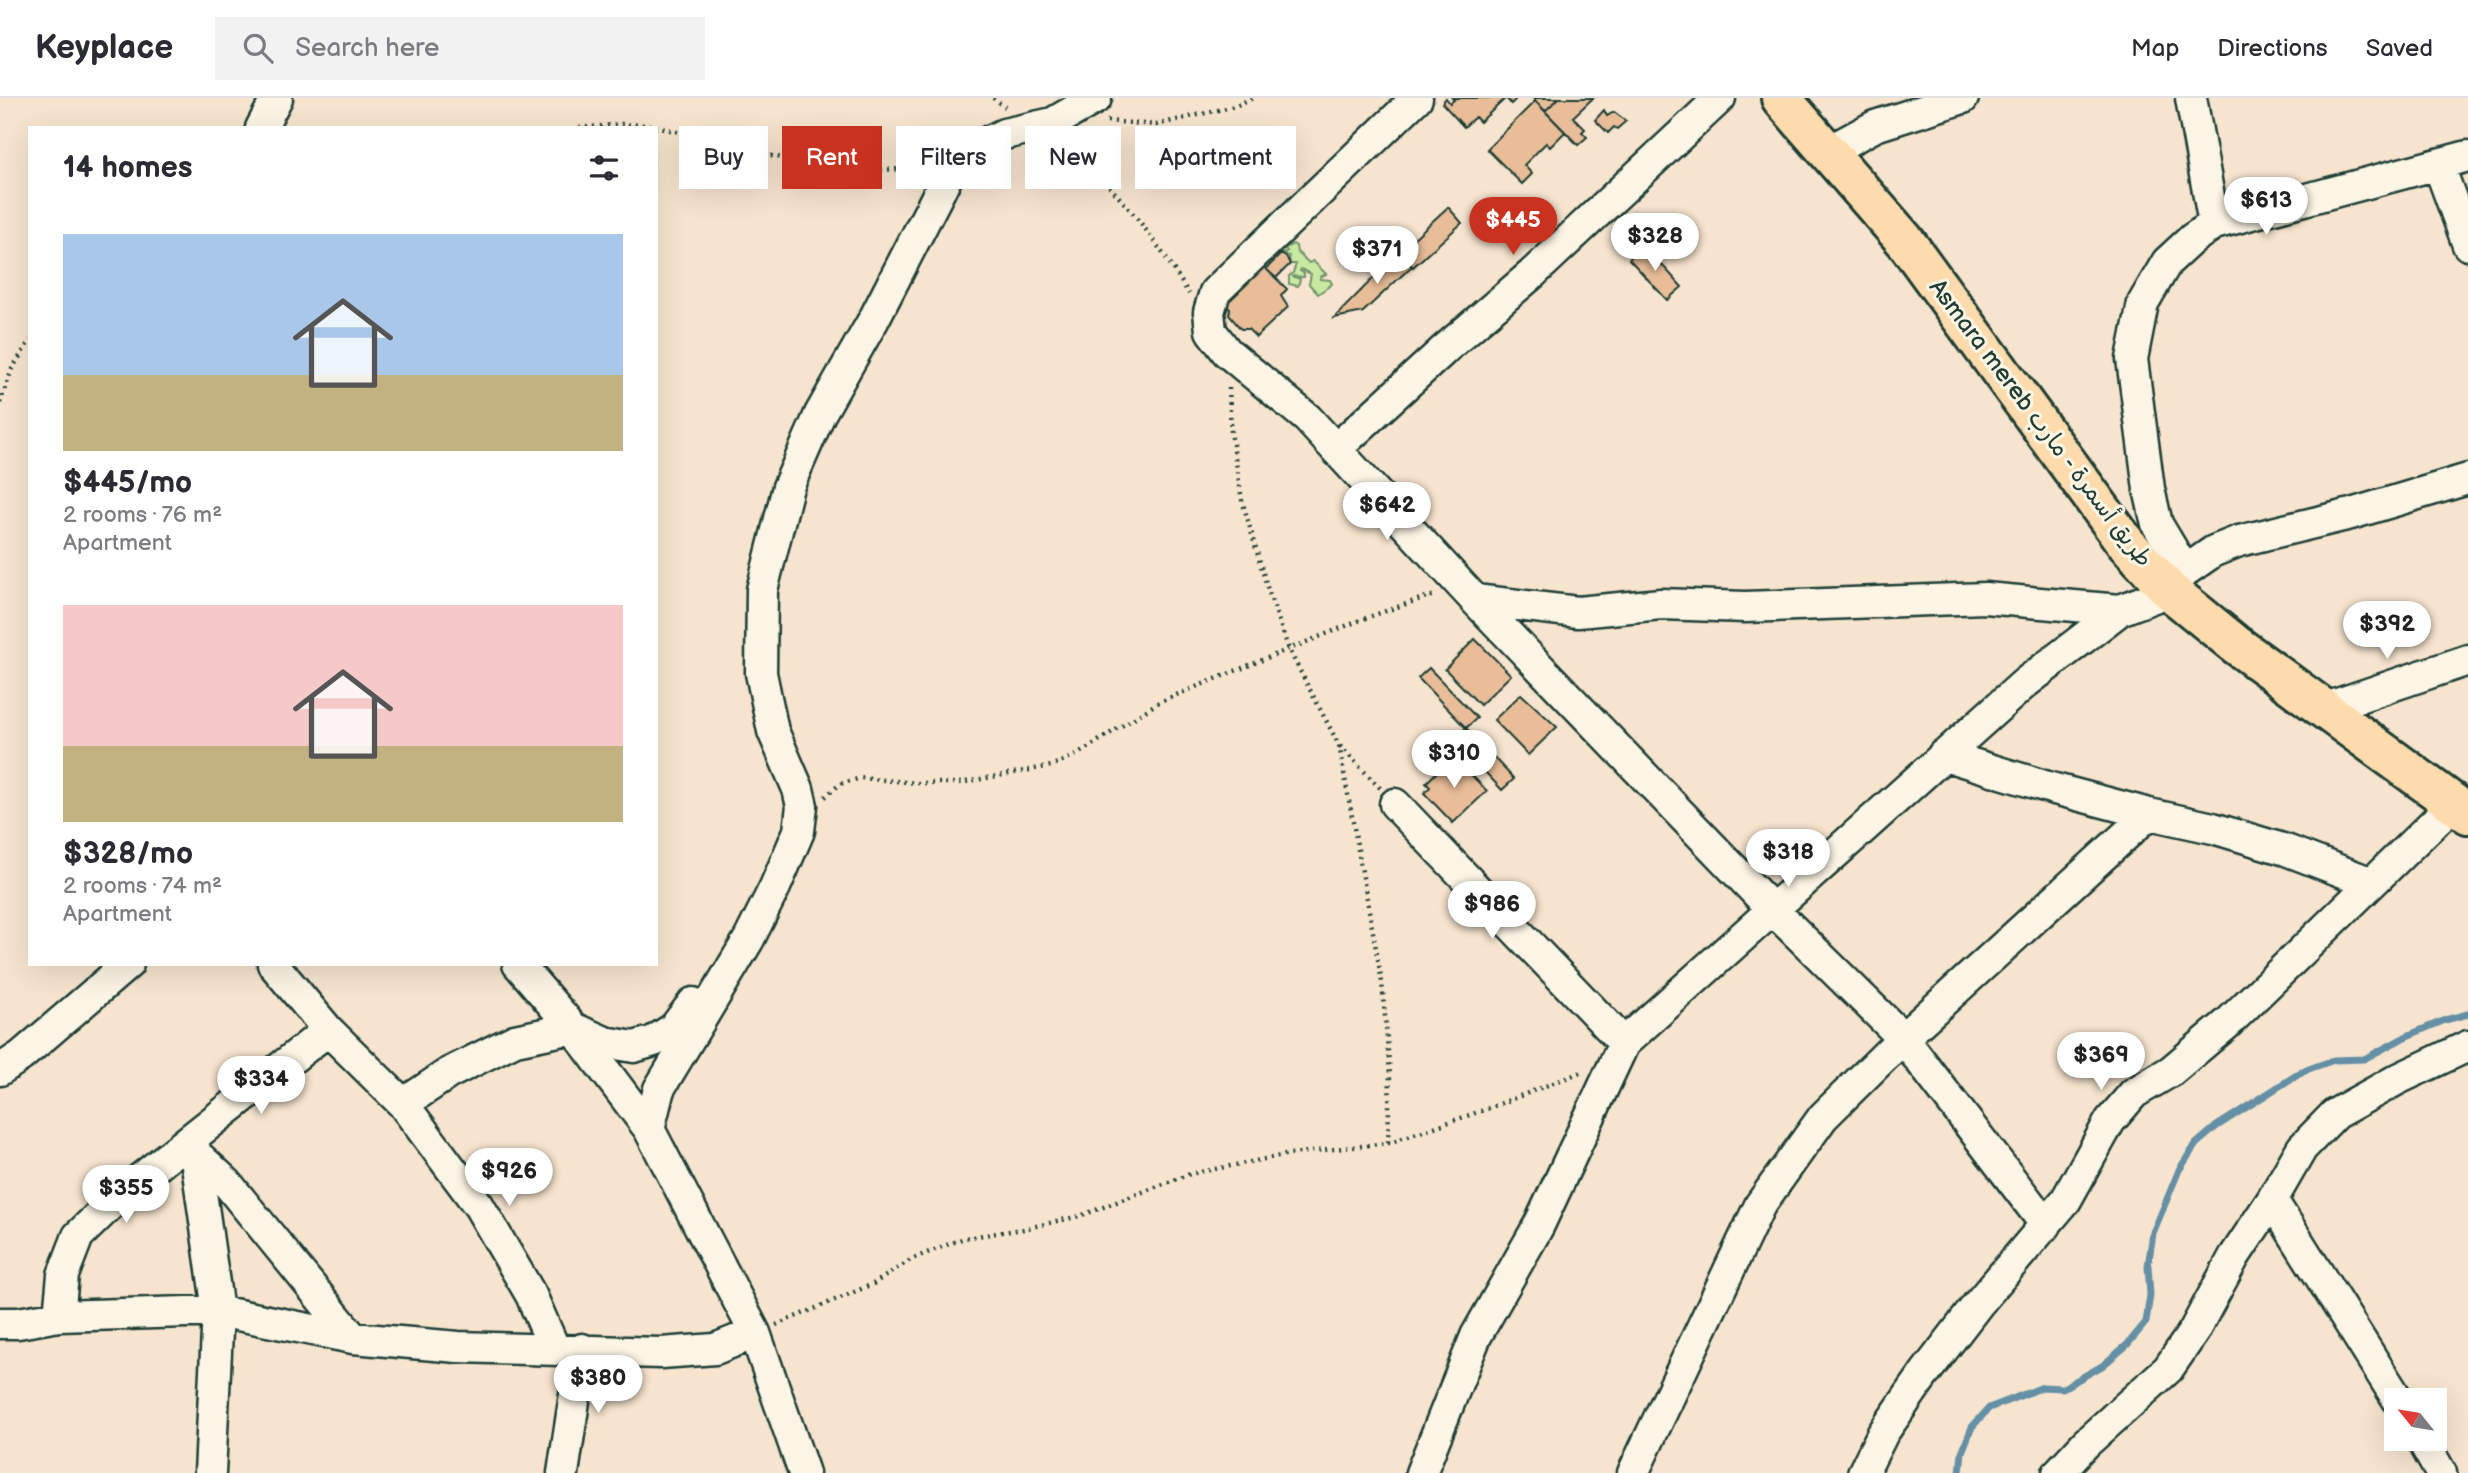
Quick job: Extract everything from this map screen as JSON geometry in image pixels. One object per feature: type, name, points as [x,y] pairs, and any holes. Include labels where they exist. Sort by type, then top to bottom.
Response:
[{"type":"highway","name":"Asmara mereb طريق أسمرة - مارب","points":[[1781,98],[1906,242],[2125,542],[2178,581],[2235,644],[2460,809]]},
{"type":"street","points":[[262,126],[277,98]]},
{"type":"street","points":[[1417,98],[1215,292],[1209,312],[1219,342],[1307,418],[1475,600],[1773,910],[1903,1038],[2046,1225]]},
{"type":"street","points":[[1336,449],[1532,274],[1720,98]]},
{"type":"street","points":[[1827,152],[1875,126],[1963,98]]},
{"type":"street","points":[[2191,98],[2214,224]]},
{"type":"street","points":[[1042,126],[1100,110]]},
{"type":"street","points":[[649,1129],[659,1089],[749,939],[799,831],[802,806],[798,789],[773,731],[761,673],[762,590],[788,487],[820,414],[874,318],[947,175],[973,149],[1004,134],[1025,130]]},
{"type":"street","points":[[2178,581],[2157,524],[2149,489],[2132,359],[2143,303],[2167,262],[2192,239],[2214,224],[2439,166],[2468,156]]},
{"type":"street","points":[[2439,166],[2468,245]]},
{"type":"street","points":[[1421,1473],[1476,1336],[1539,1224],[1621,1051],[1943,755],[2025,683],[2120,610],[2178,581],[2214,551],[2239,541],[2351,514],[2468,479]]},
{"type":"street","points":[[1475,600],[1578,612],[1661,604],[1745,607],[1984,598],[2120,610]]},
{"type":"street","points":[[2323,709],[2468,660]]},
{"type":"street","points":[[1943,755],[2051,788],[2213,828],[2286,850],[2372,883]]},
{"type":"street","points":[[1395,804],[1621,1051]]},
{"type":"street","points":[[1863,1473],[1883,1433],[1925,1373],[1978,1304],[2066,1200],[2110,1121],[2134,1093],[2171,1071],[2228,1023],[2372,883],[2460,809]]},
{"type":"street","points":[[1633,1473],[1760,1205],[1823,1117],[1903,1038],[2149,814]]},
{"type":"street","points":[[403,1104],[449,1073],[515,1040],[573,1028],[605,1042],[635,1048],[654,1041],[674,1028],[693,1003],[735,924],[799,831]]},
{"type":"street","points":[[0,1070],[126,966]]},
{"type":"street","points":[[275,966],[328,1030],[403,1104],[479,1206],[531,1294],[568,1349],[563,1473]]},
{"type":"street","points":[[519,966],[573,1028],[649,1129],[755,1333],[804,1473]]},
{"type":"street","points":[[59,1316],[62,1275],[78,1236],[120,1195],[194,1146],[328,1030]]},
{"type":"street","points":[[2058,1473],[2086,1443],[2168,1368],[2194,1331],[2234,1257],[2302,1148],[2335,1114],[2398,1079],[2468,1046]]},
{"type":"street","points":[[194,1146],[218,1311],[210,1473]]},
{"type":"street","points":[[194,1146],[353,1338]]},
{"type":"street","points":[[2272,1200],[2390,1388]]},
{"type":"street","points":[[0,1323],[18,1323],[59,1316],[218,1311],[353,1338],[457,1347],[662,1353],[715,1349],[755,1333]]},
{"type":"path","points":[[1100,110],[1156,125],[1235,106],[1253,98]]},
{"type":"path","points":[[600,126],[656,126]]},
{"type":"path","points":[[658,127],[750,152],[788,159],[831,160],[864,170],[896,169]]},
{"type":"path","points":[[1110,189],[1150,234],[1219,342],[1242,500],[1289,650],[1339,746],[1395,804]]},
{"type":"path","points":[[0,403],[12,369],[28,343]]},
{"type":"path","points":[[799,831],[824,798],[840,784],[861,779],[960,783],[1051,766],[1078,754],[1159,702],[1289,650],[1429,596],[1475,600]]},
{"type":"path","points":[[1339,746],[1382,982],[1390,1074],[1388,1143]]},
{"type":"path","points":[[755,1333],[873,1284],[912,1259],[964,1238],[1023,1230],[1080,1216],[1190,1174],[1290,1154],[1388,1143],[1485,1110],[1621,1051]]},
{"type":"green space","points":[[1293,244],[1309,263],[1313,261],[1326,274],[1320,279],[1330,280],[1332,284],[1318,294],[1309,284],[1311,274],[1301,269],[1304,277],[1292,276],[1300,279],[1298,286],[1289,284],[1289,276],[1296,264],[1290,264],[1289,256],[1281,254],[1287,251],[1285,248],[1280,251],[1279,256],[1275,253],[1279,245],[1288,247]]},
{"type":"building","points":[[1446,98],[1450,103],[1454,100],[1452,98],[1506,98],[1480,122],[1475,117],[1464,127],[1442,103]]},
{"type":"building","points":[[1506,98],[1517,98],[1511,104]]},
{"type":"building","points":[[1533,98],[1559,98],[1545,111]]},
{"type":"building","points":[[1559,98],[1593,98],[1573,117],[1585,129],[1582,132],[1587,137],[1578,145],[1545,111]]},
{"type":"building","points":[[1535,101],[1565,132],[1550,147],[1546,143],[1524,165],[1532,174],[1522,184],[1487,149]]},
{"type":"building","points":[[1604,110],[1607,116],[1614,112],[1626,121],[1608,133],[1595,120]]},
{"type":"building","points":[[1448,207],[1462,223],[1413,267],[1399,252]]},
{"type":"building","points":[[1644,245],[1682,287],[1667,300],[1629,259]]},
{"type":"building","points":[[1399,252],[1412,266],[1363,312],[1334,318]]},
{"type":"building","points":[[1281,254],[1290,264],[1276,278],[1266,269]]},
{"type":"building","points":[[1260,263],[1287,289],[1281,296],[1288,307],[1256,337],[1248,329],[1241,329],[1229,315],[1230,309],[1222,303]]},
{"type":"building","points":[[1475,639],[1511,675],[1480,705],[1445,669]]},
{"type":"building","points":[[1429,668],[1477,718],[1466,728],[1418,678]]},
{"type":"building","points":[[1521,694],[1557,727],[1528,755],[1494,720]]},
{"type":"building","points":[[1466,728],[1514,779],[1502,790],[1454,739]]},
{"type":"building","points":[[1453,756],[1487,791],[1453,823],[1424,793],[1430,787],[1426,783]]},
{"type":"waterway","points":[[1960,1473],[1962,1452],[1972,1427],[1989,1408],[2043,1387],[2063,1388],[2102,1366],[2127,1345],[2146,1322],[2150,1295],[2148,1266],[2153,1233],[2179,1170],[2196,1144],[2217,1126],[2303,1071],[2334,1060],[2364,1059],[2407,1036],[2445,1020],[2468,1014]]}]
